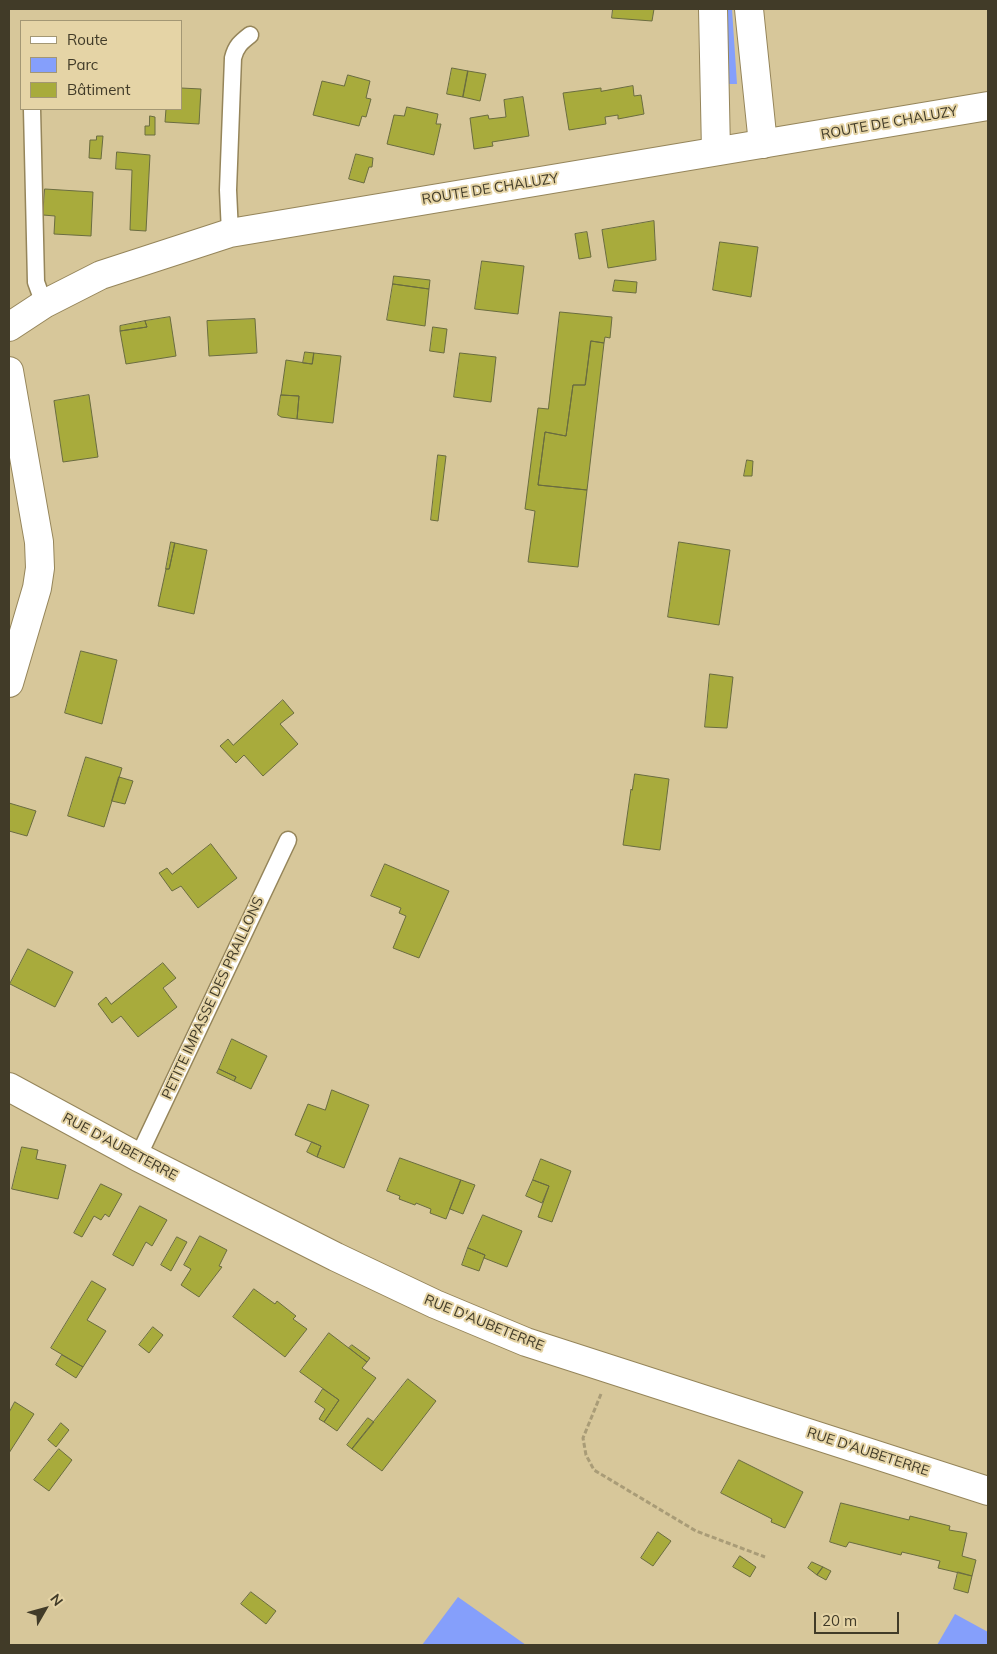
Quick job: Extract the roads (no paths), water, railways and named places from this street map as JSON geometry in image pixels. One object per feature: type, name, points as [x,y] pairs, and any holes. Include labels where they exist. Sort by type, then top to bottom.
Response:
[{"type":"street","points":[[713,9],[716,151]]},
{"type":"street","points":[[749,9],[763,144]]},
{"type":"street","name":"ROUTE DE CHALUZY","points":[[9,327],[44,304],[101,275],[230,233],[988,106]]},
{"type":"street","points":[[9,371],[39,542],[40,568],[37,588],[9,682]]},
{"type":"street","name":"RUE D'AUBETERRE","points":[[9,1088],[138,1157],[336,1257],[435,1304],[526,1342],[988,1491]]},
{"type":"lane","points":[[230,233],[228,190],[233,58],[235,48],[250,35]]},
{"type":"lane","points":[[32,110],[36,282],[44,304]]},
{"type":"lane","name":"PETITE IMPASSE DES PRAILLONS","points":[[138,1157],[288,840]]}]
